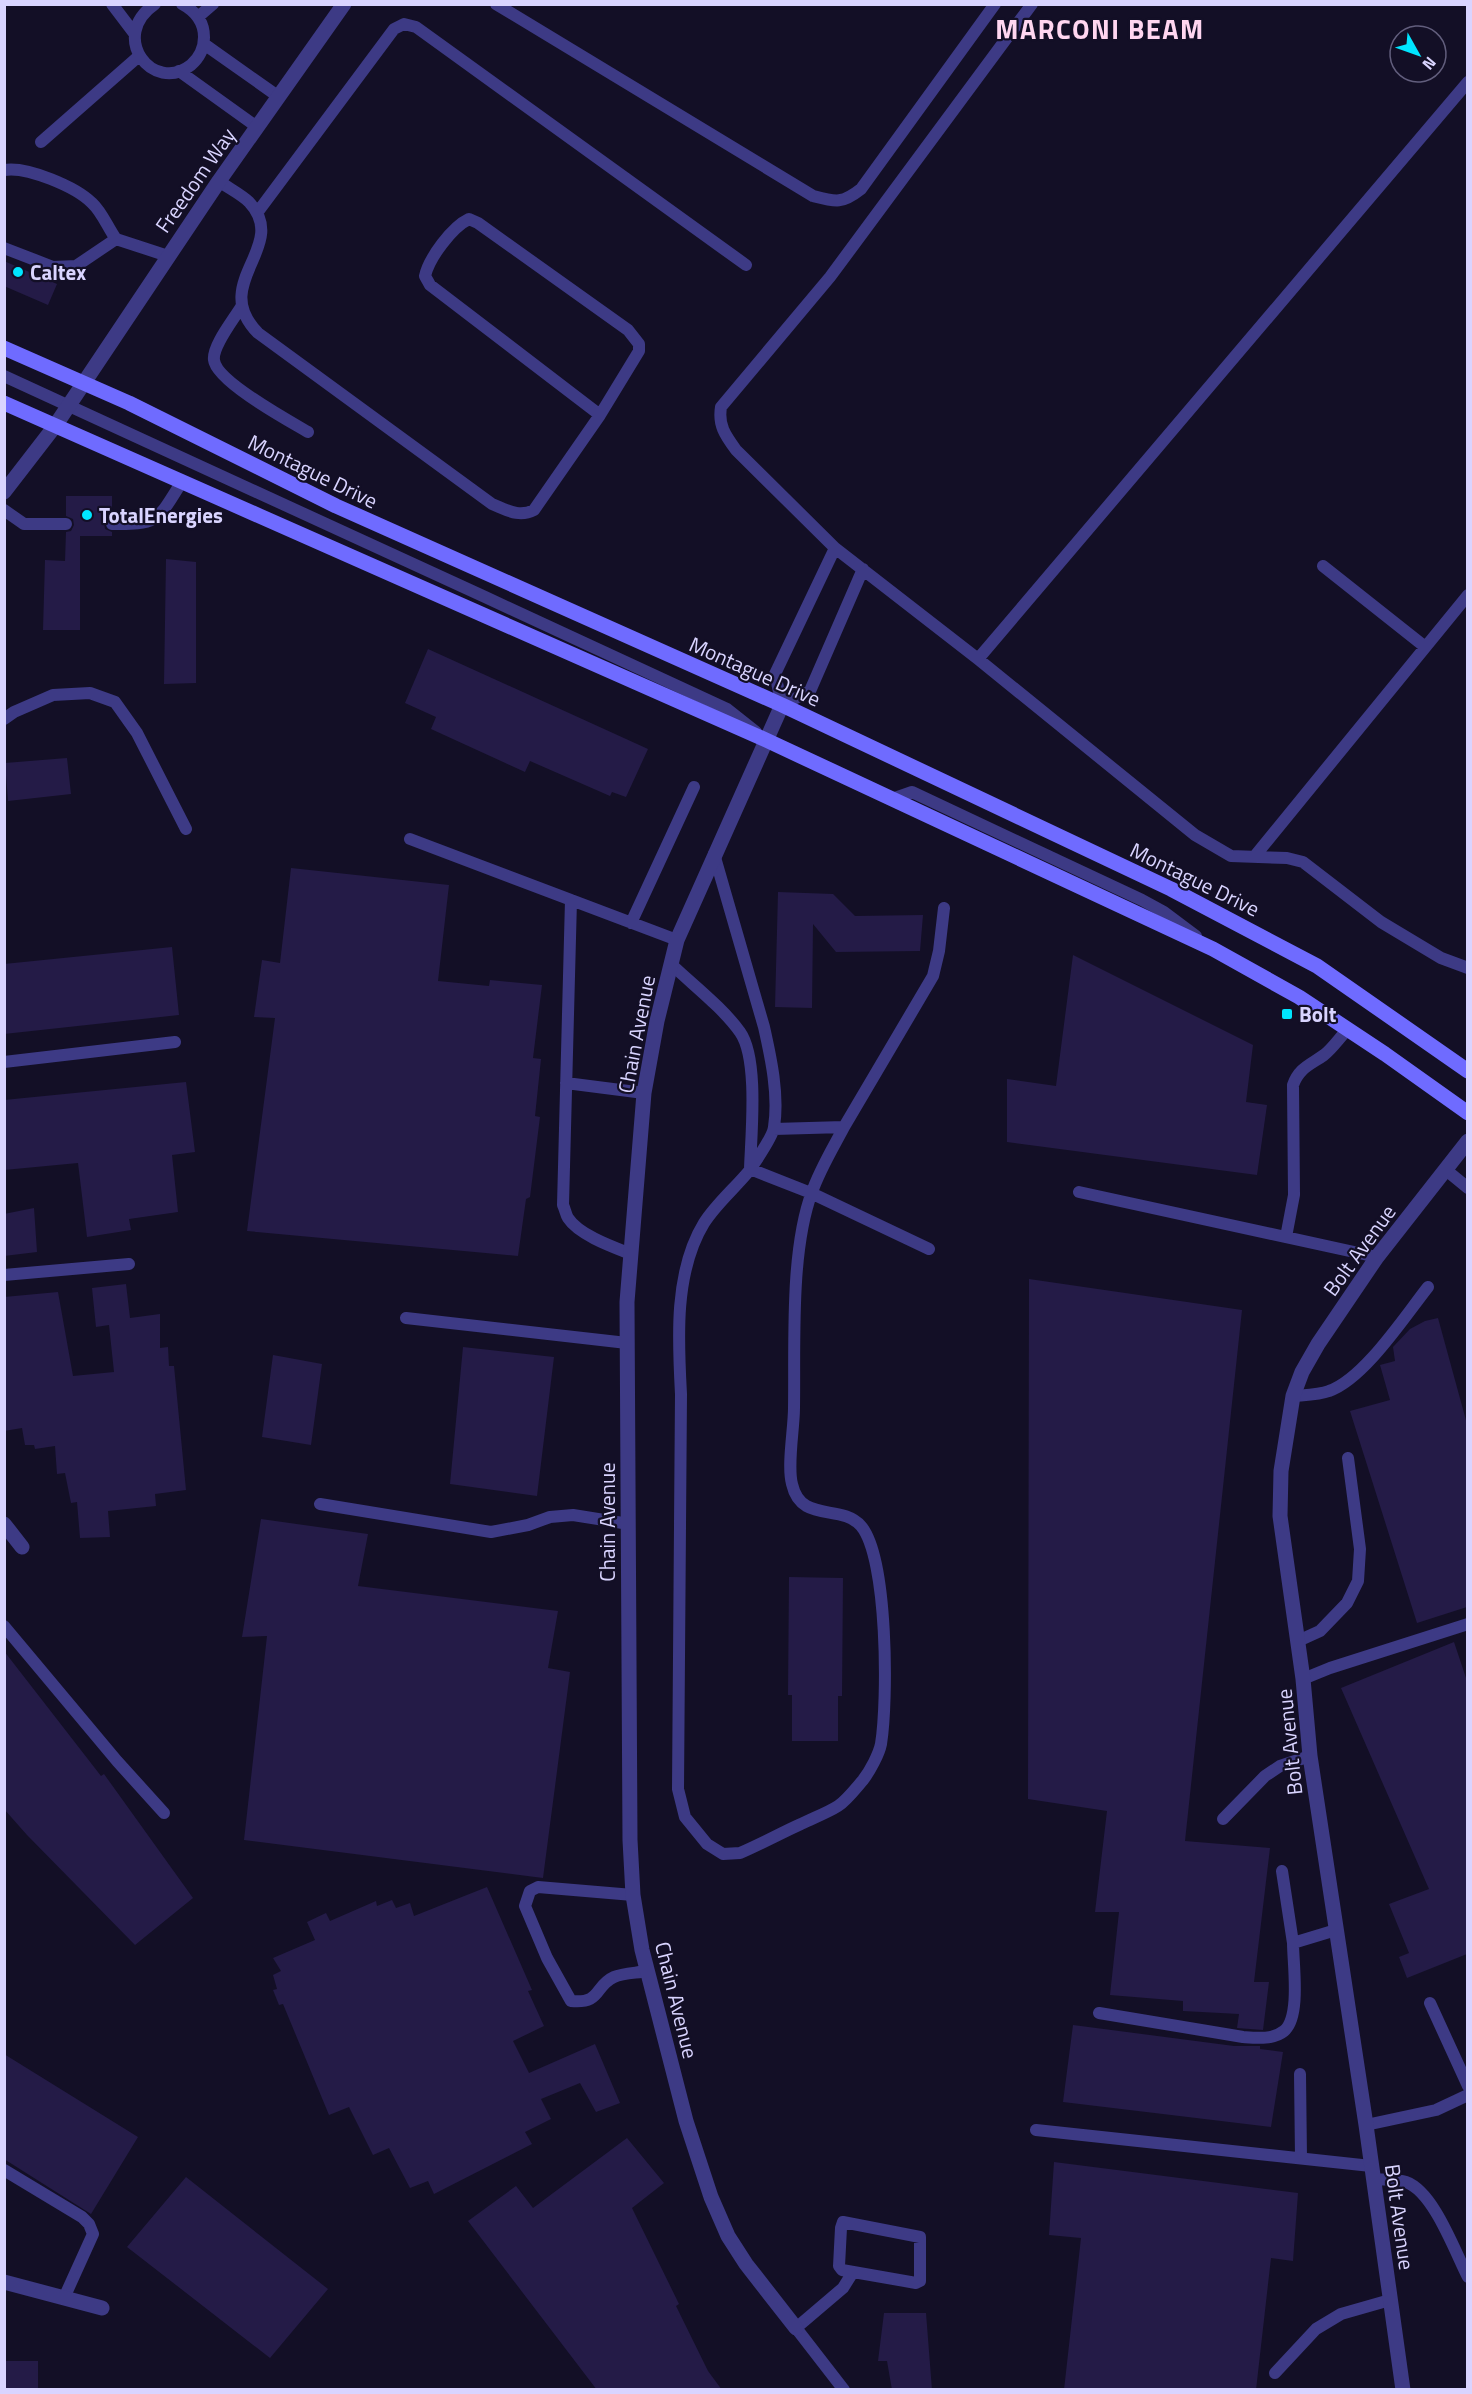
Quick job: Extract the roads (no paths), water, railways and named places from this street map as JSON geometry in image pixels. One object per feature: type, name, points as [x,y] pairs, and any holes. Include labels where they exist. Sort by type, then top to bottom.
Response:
[{"type":"main road","name":"Montague Drive","points":[[4,348],[84,382],[336,506],[782,705],[1172,889],[1303,957],[1467,1071]]},
{"type":"main road","points":[[4,403],[766,740],[1213,949],[1299,997],[1467,1113]]},
{"type":"street","name":"Freedom Way","points":[[4,492],[55,426],[219,181],[344,4]]},
{"type":"street","name":"Chain Avenue","points":[[782,705],[677,940],[657,1022],[644,1093],[627,1302],[630,1840],[633,1895],[647,1971],[686,2121],[711,2197],[734,2245],[796,2328]]},
{"type":"street","name":"Bolt Avenue","points":[[1402,2390],[1366,2125],[1310,1756],[1303,1679],[1280,1516],[1281,1471],[1293,1396],[1302,1372],[1318,1344],[1377,1257],[1467,1141]]},
{"type":"street","points":[[4,1524],[22,1547]]},
{"type":"street","points":[[4,2282],[102,2308]]},
{"type":"lane","points":[[111,4],[134,33]]},
{"type":"lane","points":[[155,4],[137,21],[134,45],[139,56],[147,65],[168,73],[179,71],[195,61],[204,44],[203,26],[198,17],[182,4]]},
{"type":"lane","points":[[198,17],[213,4]]},
{"type":"lane","points":[[496,4],[813,196],[833,201],[846,201],[861,189],[995,4]]},
{"type":"lane","points":[[1032,4],[830,277],[721,407],[719,420],[724,433],[736,450],[835,548],[978,659],[1195,835],[1231,856],[1287,858],[1303,862],[1381,922],[1441,958],[1467,968]]},
{"type":"lane","points":[[256,213],[394,29],[404,24],[416,27],[746,265]]},
{"type":"lane","points":[[204,44],[279,97]]},
{"type":"lane","points":[[41,141],[139,56]]},
{"type":"lane","points":[[179,71],[257,127]]},
{"type":"lane","points":[[978,659],[1467,82]]},
{"type":"lane","points":[[4,170],[21,168],[45,176],[94,204],[116,239],[168,256]]},
{"type":"lane","points":[[219,181],[249,202],[256,213],[263,234],[245,275],[240,294],[248,323],[258,333],[492,504],[515,514],[525,515],[534,510],[600,415],[639,351],[634,337],[478,223],[469,219],[458,224],[427,267],[425,276],[430,285],[600,415]]},
{"type":"lane","points":[[4,248],[53,267],[76,266],[116,239]]},
{"type":"lane","points":[[242,307],[216,349],[213,358],[216,366],[223,375],[246,394],[308,432]]},
{"type":"lane","points":[[4,376],[727,709],[766,740]]},
{"type":"lane","points":[[112,524],[139,525],[162,515],[181,483]]},
{"type":"lane","points":[[4,510],[24,524],[66,524]]},
{"type":"lane","points":[[835,548],[775,674],[782,705],[810,691],[863,569]]},
{"type":"lane","points":[[1323,566],[1424,646]]},
{"type":"lane","points":[[1254,857],[1467,595]]},
{"type":"lane","points":[[4,719],[53,694],[90,693],[115,702],[137,734],[186,829]]},
{"type":"lane","points":[[631,923],[694,787]]},
{"type":"lane","points":[[410,839],[677,940]]},
{"type":"lane","points":[[714,854],[769,1051],[774,1097],[774,1129],[750,1169],[704,1223],[693,1248],[682,1288],[678,1337],[681,1394],[678,1789],[686,1817],[707,1844],[723,1854],[740,1853],[839,1806],[864,1778],[881,1746],[884,1634],[877,1563],[870,1542],[855,1520],[849,1516],[816,1511],[802,1503],[792,1487],[790,1476],[794,1433],[796,1292],[802,1235],[811,1193],[844,1126],[933,976],[939,951],[944,908]]},
{"type":"lane","points":[[571,900],[563,1205],[567,1218],[576,1226],[602,1242],[631,1254]]},
{"type":"lane","points":[[671,964],[735,1026],[746,1042],[752,1082],[750,1169]]},
{"type":"lane","points":[[1286,1237],[1294,1195],[1293,1085],[1296,1075],[1306,1065],[1325,1054],[1348,1029]]},
{"type":"lane","points":[[4,1062],[175,1042]]},
{"type":"lane","points":[[567,1083],[644,1093]]},
{"type":"lane","points":[[774,1129],[844,1126]]},
{"type":"lane","points":[[750,1169],[811,1193],[929,1250]]},
{"type":"lane","points":[[1446,1170],[1467,1188]]},
{"type":"lane","points":[[1079,1192],[1377,1257]]},
{"type":"lane","points":[[4,1275],[129,1264]]},
{"type":"lane","points":[[1293,1396],[1330,1391],[1350,1379],[1381,1346],[1428,1287]]},
{"type":"lane","points":[[406,1318],[627,1343]]},
{"type":"lane","points":[[1298,1641],[1320,1631],[1347,1603],[1358,1581],[1360,1549],[1348,1458]]},
{"type":"lane","points":[[320,1504],[491,1532],[573,1515],[628,1524]]},
{"type":"lane","points":[[1303,1679],[1467,1624]]},
{"type":"lane","points":[[4,1626],[117,1761],[164,1813]]},
{"type":"lane","points":[[1223,1819],[1265,1776],[1280,1766],[1310,1756]]},
{"type":"lane","points":[[1099,2013],[1243,2037],[1265,2038],[1284,2031],[1292,2019],[1294,2004],[1293,1943],[1282,1871]]},
{"type":"lane","points":[[633,1895],[538,1887],[530,1891],[525,1906],[547,1958],[571,2001],[582,2002],[594,1997],[605,1983],[615,1977],[647,1971]]},
{"type":"lane","points":[[1293,1943],[1336,1930]]},
{"type":"lane","points":[[1430,2003],[1467,2086]]},
{"type":"lane","points":[[1300,2074],[1301,2158]]},
{"type":"lane","points":[[1366,2125],[1436,2110],[1467,2095]]},
{"type":"lane","points":[[1036,2130],[1301,2158],[1372,2172],[1407,2182],[1421,2192],[1432,2206],[1467,2277]]},
{"type":"lane","points":[[4,2170],[82,2217],[89,2224],[93,2234],[64,2298]]},
{"type":"lane","points":[[843,2222],[920,2237],[920,2281],[916,2283],[853,2272],[846,2272],[839,2266],[843,2222]]},
{"type":"lane","points":[[844,2390],[796,2328],[843,2288],[853,2272]]},
{"type":"lane","points":[[1275,2373],[1316,2330],[1341,2314],[1390,2300]]},
{"type":"place","name":"Caltex","points":[[18,272]]},
{"type":"place","name":"TotalEnergies","points":[[87,515]]},
{"type":"place","name":"Bolt","points":[[1287,1014]]},
{"type":"district","name":"MARCONI BEAM","points":[[1100,28]]}]
